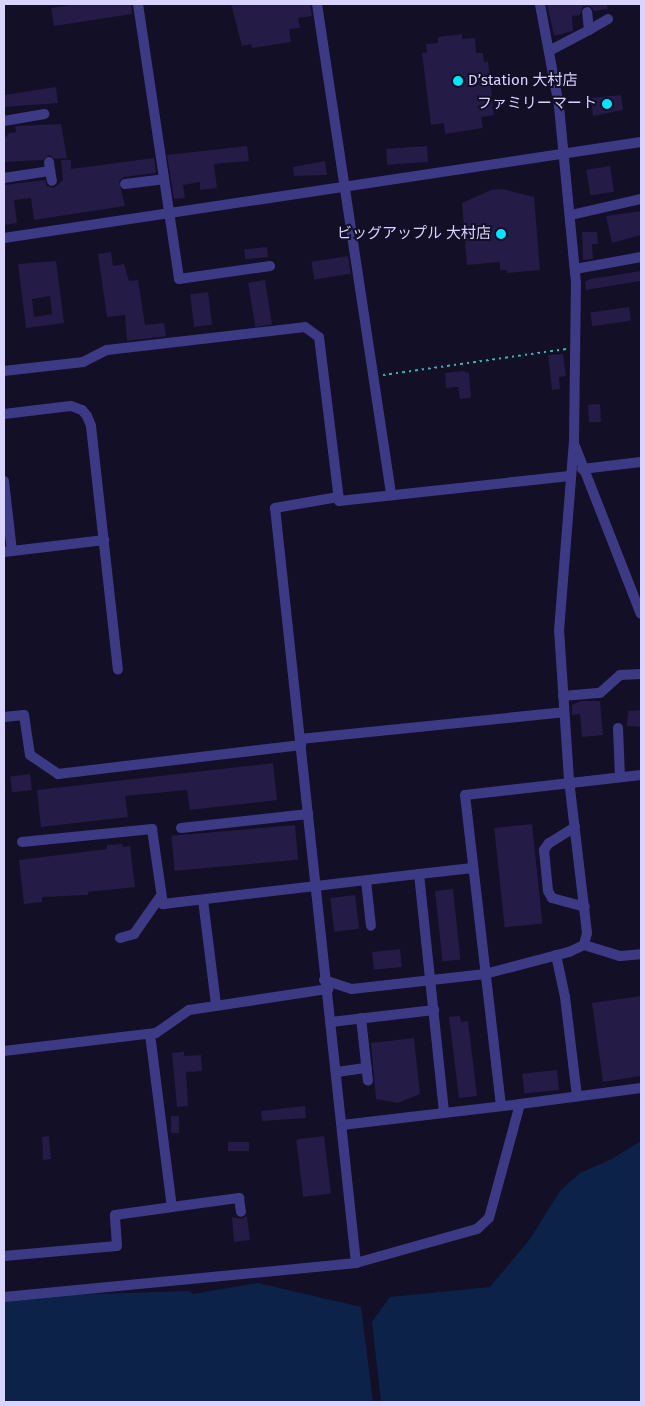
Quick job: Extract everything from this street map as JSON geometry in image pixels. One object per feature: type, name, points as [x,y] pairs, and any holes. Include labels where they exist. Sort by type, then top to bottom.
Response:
[{"type":"street","points":[[138,4],[179,279],[270,266]]},
{"type":"street","points":[[317,4],[391,495]]},
{"type":"street","points":[[540,4],[565,154],[575,269],[578,345],[574,442],[560,595],[564,712],[569,783],[585,908],[586,933],[584,945]]},
{"type":"street","points":[[587,12],[589,30]]},
{"type":"street","points":[[549,51],[608,19]]},
{"type":"street","points":[[4,121],[44,114]]},
{"type":"street","points":[[4,238],[641,142]]},
{"type":"street","points":[[4,178],[50,171]]},
{"type":"street","points":[[125,184],[164,179]]},
{"type":"street","points":[[571,215],[641,198]]},
{"type":"street","points":[[575,269],[641,258]]},
{"type":"street","points":[[4,371],[83,362],[107,350],[305,327],[319,337],[339,501],[570,476]]},
{"type":"street","points":[[4,414],[71,406],[82,410],[87,416],[91,426],[118,670]]},
{"type":"street","points":[[574,442],[582,469],[641,614]]},
{"type":"street","points":[[582,469],[641,462]]},
{"type":"street","points":[[4,481],[8,552],[104,540]]},
{"type":"street","points":[[338,497],[275,508],[356,1263]]},
{"type":"street","points":[[563,696],[600,692],[620,675],[641,674]]},
{"type":"street","points":[[4,717],[24,715],[30,755],[58,774],[301,742],[564,712]]},
{"type":"street","points":[[618,728],[620,777]]},
{"type":"street","points":[[501,1106],[465,795],[641,775]]},
{"type":"street","points":[[181,828],[308,814]]},
{"type":"street","points":[[575,827],[548,843],[544,850],[548,891],[552,898],[585,908]]},
{"type":"street","points":[[22,842],[152,829],[160,897],[163,904],[473,868]]},
{"type":"street","points":[[419,874],[432,980],[444,1113]]},
{"type":"street","points":[[366,881],[371,926]]},
{"type":"street","points":[[120,938],[134,934],[160,897]]},
{"type":"street","points":[[203,900],[216,1004]]},
{"type":"street","points":[[4,1051],[150,1034],[189,1010],[326,984],[352,989],[485,974],[556,955],[584,945],[620,956],[641,954]]},
{"type":"street","points":[[556,955],[565,997],[578,1096]]},
{"type":"street","points":[[331,1022],[434,1010]]},
{"type":"street","points":[[362,1018],[368,1081]]},
{"type":"street","points":[[150,1034],[172,1207]]},
{"type":"street","points":[[336,1072],[367,1068]]},
{"type":"street","points":[[342,1125],[641,1088]]},
{"type":"street","points":[[4,1297],[356,1263],[477,1229],[490,1218],[520,1104]]},
{"type":"street","points":[[4,1256],[117,1246],[114,1215],[239,1198],[241,1212]]},
{"type":"path","points":[[374,377],[578,345]]},
{"type":"water","points":[[641,1141],[641,1402],[381,1402],[372,1322],[390,1297],[490,1287],[530,1239],[560,1191],[580,1173],[612,1159]]},
{"type":"water","points":[[258,1283],[361,1307],[373,1402],[4,1402],[4,1297],[189,1291],[193,1294]]},
{"type":"building","points":[[79,4],[131,4],[132,14],[54,26],[51,8]]},
{"type":"building","points":[[231,4],[310,4],[312,16],[298,18],[300,28],[289,29],[291,42],[252,48],[251,44],[242,46]]},
{"type":"building","points":[[547,4],[607,4],[608,9],[594,11],[590,6],[583,6],[580,15],[572,16],[573,31],[554,36]]},
{"type":"building","name":"D’station 大村店","points":[[462,34],[462,39],[475,38],[476,53],[483,53],[484,62],[488,62],[494,115],[481,117],[483,128],[445,134],[444,123],[431,125],[422,53],[427,52],[426,44],[438,43],[438,37]]},
{"type":"building","points":[[56,87],[58,103],[4,107],[4,95]]},
{"type":"building","name":"ファミリーマート","points":[[621,95],[623,110],[593,116],[591,98]]},
{"type":"building","points":[[61,124],[67,158],[55,159],[49,155],[43,160],[4,162],[4,139],[9,133],[16,132],[15,126]]},
{"type":"building","points":[[247,146],[249,161],[214,164],[217,188],[200,190],[200,182],[183,185],[185,198],[174,199],[167,155]]},
{"type":"building","points":[[427,146],[428,162],[387,165],[386,149]]},
{"type":"building","points":[[154,158],[156,173],[124,177],[119,181],[125,206],[34,220],[31,198],[14,200],[17,223],[4,225],[4,185],[45,180],[47,186],[54,188],[63,180],[61,160],[71,160],[71,169]]},
{"type":"building","points":[[325,161],[327,175],[294,176],[293,167]]},
{"type":"building","points":[[610,166],[614,192],[590,195],[586,170]]},
{"type":"building","name":"ビッグアップル 大村店","points":[[502,189],[534,197],[540,270],[507,273],[507,270],[500,270],[500,262],[467,265],[462,203],[491,190]]},
{"type":"building","points":[[641,211],[641,235],[612,243],[606,216]]},
{"type":"building","points":[[582,232],[597,232],[598,244],[592,244],[593,259],[583,260]]},
{"type":"building","points":[[267,247],[268,257],[245,259],[244,249]]},
{"type":"building","points":[[111,252],[113,266],[124,264],[129,281],[138,280],[145,325],[164,323],[166,336],[127,341],[125,315],[107,317],[98,254]]},
{"type":"building","points":[[348,256],[351,274],[314,280],[311,262]]},
{"type":"building","points":[[56,261],[64,323],[26,328],[18,264]],"holes":[[[50,296],[52,314],[34,317],[32,299]]]},
{"type":"building","points":[[641,271],[640,281],[586,290],[585,282],[590,279]]},
{"type":"building","points":[[265,280],[272,324],[255,327],[248,283]]},
{"type":"building","points":[[208,292],[212,325],[194,327],[190,294]]},
{"type":"building","points":[[629,307],[631,321],[592,326],[590,312]]},
{"type":"building","points":[[563,354],[566,376],[559,377],[560,389],[552,390],[548,355]]},
{"type":"building","points":[[463,371],[469,373],[471,398],[460,399],[458,387],[446,388],[445,373]]},
{"type":"building","points":[[600,404],[601,422],[589,423],[588,405]]},
{"type":"building","points":[[581,701],[600,701],[603,735],[582,737],[580,714],[572,715],[572,705]]},
{"type":"building","points":[[641,710],[641,727],[627,726],[628,711]]},
{"type":"building","points":[[273,763],[277,800],[190,810],[187,790],[125,796],[128,817],[41,827],[37,790]]},
{"type":"building","points":[[30,774],[32,790],[12,792],[10,776]]},
{"type":"building","points":[[532,824],[542,923],[505,927],[494,828]]},
{"type":"building","points":[[295,825],[298,860],[175,871],[171,836]]},
{"type":"building","points":[[122,844],[123,847],[130,846],[135,887],[88,892],[88,895],[42,897],[42,902],[24,904],[19,860],[107,849],[107,845]]},
{"type":"building","points":[[453,889],[460,960],[443,961],[435,891]]},
{"type":"building","points":[[355,895],[359,929],[334,932],[330,898]]},
{"type":"building","points":[[400,949],[402,967],[374,970],[372,952]]},
{"type":"building","points":[[641,996],[641,1076],[603,1082],[592,1003]]},
{"type":"building","points":[[460,1016],[461,1022],[468,1021],[477,1096],[459,1098],[449,1017]]},
{"type":"building","points":[[414,1038],[420,1094],[398,1103],[376,1099],[371,1043]]},
{"type":"building","points":[[184,1052],[184,1056],[201,1055],[202,1071],[186,1072],[188,1106],[177,1107],[172,1053]]},
{"type":"building","points":[[557,1070],[559,1090],[524,1094],[522,1074]]},
{"type":"building","points":[[305,1106],[306,1118],[262,1121],[261,1111]]},
{"type":"building","points":[[171,1116],[179,1116],[179,1133],[171,1133]]},
{"type":"building","points":[[49,1136],[51,1159],[43,1160],[42,1137]]},
{"type":"building","points":[[324,1136],[331,1194],[303,1197],[296,1139]]},
{"type":"building","points":[[228,1142],[249,1142],[249,1151],[228,1151]]},
{"type":"building","points":[[247,1216],[250,1240],[234,1242],[232,1217],[241,1219]]},
{"type":"place","name":"D’station 大村店","points":[[458,81]]},
{"type":"place","name":"ファミリーマート","points":[[607,104]]},
{"type":"place","name":"ビッグアップル 大村店","points":[[501,234]]}]
